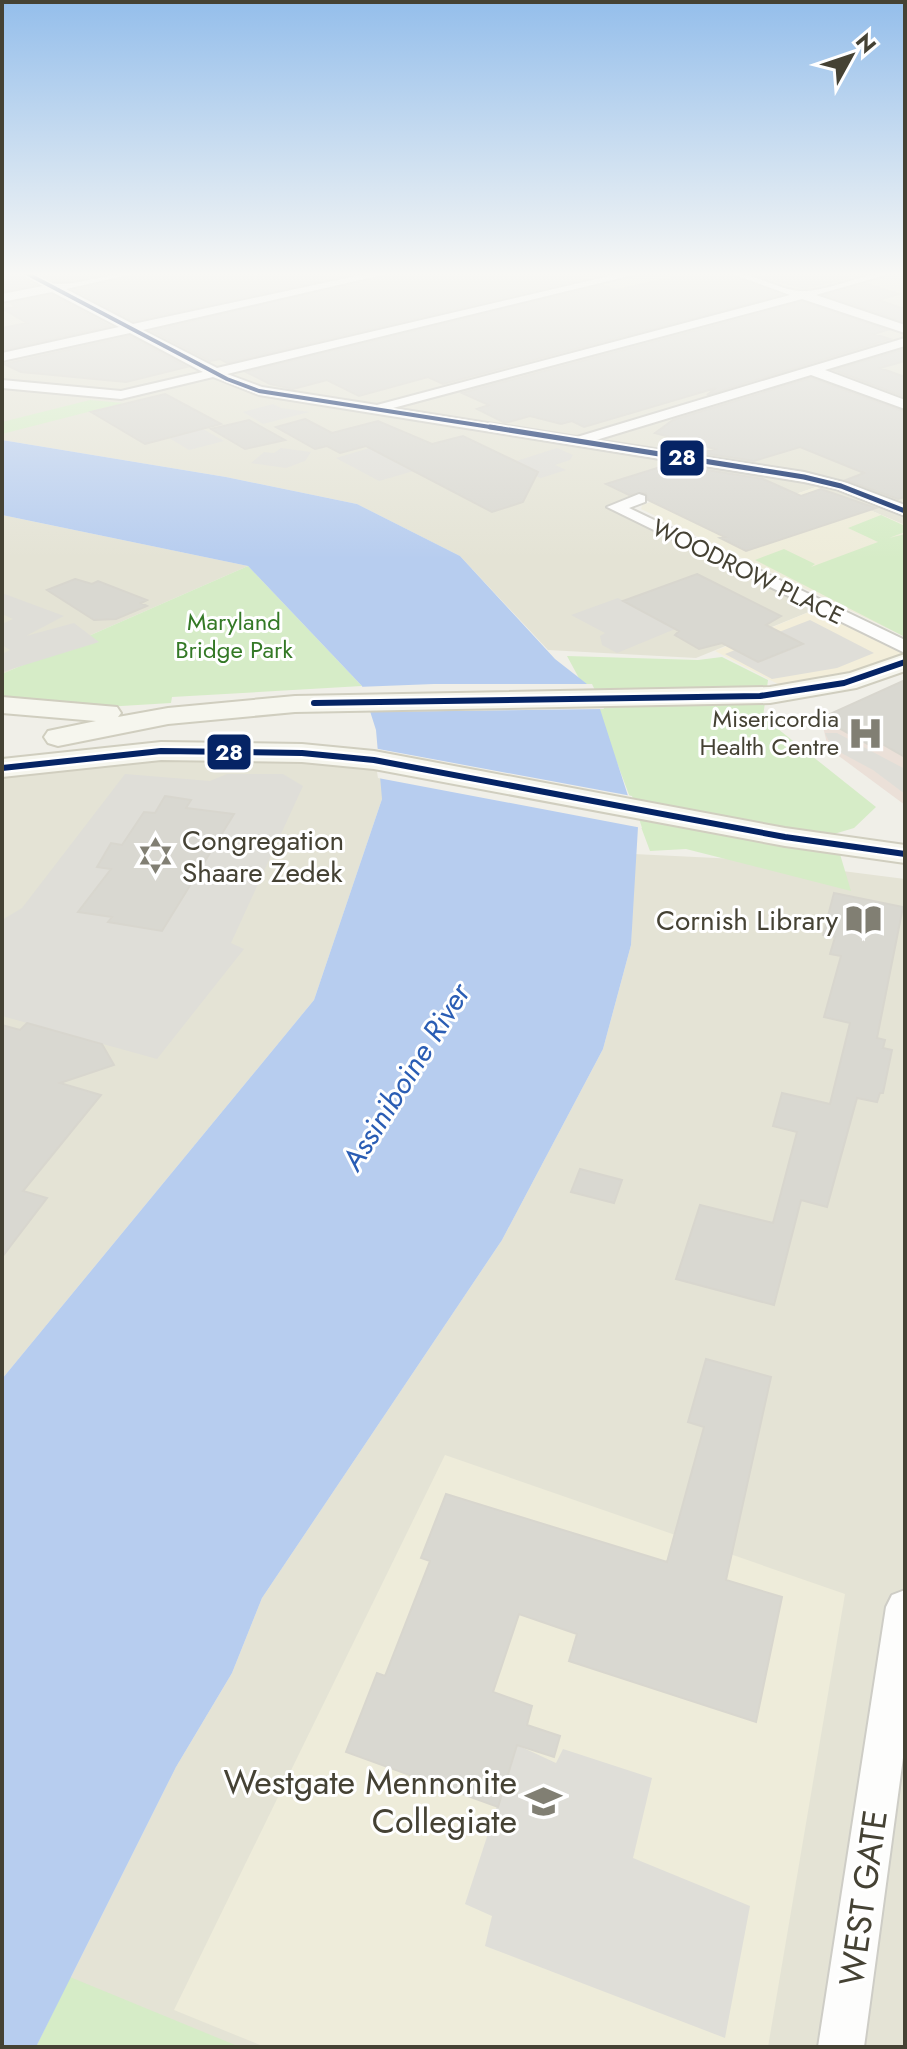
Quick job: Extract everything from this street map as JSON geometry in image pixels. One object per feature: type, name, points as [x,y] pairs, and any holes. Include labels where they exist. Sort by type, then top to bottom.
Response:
[{"type":"main road","points":[[2,746],[168,716],[372,700],[747,696],[844,683],[905,662]]},
{"type":"main road","points":[[2,705],[68,713],[168,716]]},
{"type":"main road","points":[[2,768],[161,751],[302,753],[387,761],[831,844],[905,854]]},
{"type":"street","points":[[209,369],[259,391],[812,478],[905,511]]},
{"type":"street","points":[[2,384],[121,395],[235,369]]},
{"type":"street","points":[[373,409],[525,369]]},
{"type":"street","points":[[576,441],[816,369]]},
{"type":"street","points":[[811,370],[905,405]]},
{"type":"street","name":"WOODROW PLACE","points":[[639,499],[615,507],[905,647]]},
{"type":"street","name":"WEST GATE","points":[[841,2047],[905,1607]]},
{"type":"shaded area","points":[[2,369],[905,369],[905,525],[816,487],[761,506],[698,478],[624,502],[616,507],[821,607],[696,658],[548,650],[460,556],[357,504],[226,477],[2,440]]},
{"type":"shaded area","points":[[273,404],[309,412],[263,424],[243,412]]},
{"type":"shaded area","points":[[203,429],[224,441],[189,450],[169,438]]},
{"type":"shaded area","points":[[373,447],[417,470],[379,481],[336,458]]},
{"type":"shaded area","points":[[281,448],[311,452],[305,461],[286,468],[251,463],[264,452],[274,453]]},
{"type":"shaded area","points":[[557,448],[573,455],[570,460],[555,465],[566,470],[541,478],[507,464]]},
{"type":"shaded area","points":[[707,482],[761,506],[816,487],[905,525],[905,637],[641,509],[642,505]]},
{"type":"shaded area","points":[[2,515],[248,566],[2,674]]},
{"type":"shaded area","points":[[2,593],[64,616],[26,636],[74,623],[99,642],[2,672],[2,654],[10,650],[2,645],[2,624],[13,619],[2,614]]},
{"type":"shaded area","points":[[618,598],[675,629],[617,653],[602,645],[600,636],[605,633],[571,615]]},
{"type":"shaded area","points":[[821,607],[905,647],[905,662],[793,692],[715,651]]},
{"type":"shaded area","points":[[810,620],[874,653],[837,668],[772,679],[725,654],[735,650],[759,662],[802,645],[779,632]]},
{"type":"shaded area","name":"Misericordia Health Centre","points":[[905,680],[905,805],[828,748],[821,718]]},
{"type":"shaded area","points":[[825,733],[837,733],[905,769],[905,794],[873,770],[832,748]]},
{"type":"shaded area","points":[[72,758],[386,761],[382,799],[314,1000],[2,1379],[2,768]]},
{"type":"shaded area","points":[[125,774],[210,781],[227,774],[283,774],[303,786],[231,943],[244,949],[157,1059],[2,1016],[2,920],[22,908]],"holes":[[[190,801],[186,808],[233,814],[162,930],[109,922],[112,917],[79,912],[111,869],[97,867],[111,844],[122,845],[144,812],[155,813]]]},
{"type":"shaded area","points":[[634,854],[757,860],[905,879],[905,2047],[36,2047],[176,1767],[232,1673],[262,1598],[502,1240],[603,1049],[631,945]]},
{"type":"shaded area","name":"Westgate Mennonite Collegiate","points":[[445,1455],[845,1594],[768,2047],[265,2047],[174,2010]]},
{"type":"shaded area","points":[[517,1745],[556,1763],[563,1749],[652,1778],[633,1858],[750,1906],[725,2038],[485,1946],[492,1916],[465,1904]]},
{"type":"green space","points":[[90,400],[123,403],[2,434],[2,422]]},
{"type":"green space","points":[[881,515],[905,526],[905,532],[889,538],[905,534],[905,637],[755,560],[784,549],[815,564],[811,567],[878,542],[848,528]]},
{"type":"green space","name":"Maryland Bridge Park","points":[[248,566],[362,686],[172,697],[171,703],[88,708],[2,697],[2,674]]},
{"type":"green space","points":[[567,656],[698,660],[722,657],[768,680],[763,717],[876,807],[854,828],[834,834],[851,891],[686,849],[650,851],[600,717]]},
{"type":"green space","points":[[70,1977],[240,2047],[36,2047]]},
{"type":"water","name":"Assiniboine River","points":[[2,440],[226,477],[357,504],[460,556],[555,659],[587,684],[600,709],[638,827],[631,945],[603,1049],[502,1240],[262,1598],[232,1673],[176,1767],[36,2047],[2,2047],[2,1379],[314,1000],[382,799],[376,730],[362,686],[248,566],[2,515]]},
{"type":"pier","points":[[592,684],[604,709],[364,712],[357,687]]},
{"type":"pier","points":[[373,748],[632,796],[642,828],[378,778]]},
{"type":"building","points":[[14,369],[180,369],[126,382],[21,372]]},
{"type":"building","points":[[260,369],[501,369],[443,384],[428,377],[359,396],[327,380],[293,389],[270,384],[246,372]]},
{"type":"building","points":[[553,369],[793,369],[584,427],[572,421],[561,424],[530,416],[505,423],[477,409],[489,405],[462,393]]},
{"type":"building","points":[[882,369],[905,377],[905,397],[834,370]]},
{"type":"building","points":[[811,378],[905,412],[905,497],[898,499],[846,480],[864,473],[800,447],[754,461],[702,453],[715,449],[655,433],[673,420]]},
{"type":"building","points":[[165,394],[221,424],[145,444],[91,412]]},
{"type":"building","points":[[305,419],[332,433],[378,421],[432,444],[463,436],[538,472],[523,502],[492,512],[366,446],[340,453],[327,446],[315,449],[276,427]]},
{"type":"building","points":[[249,420],[285,440],[245,449],[211,429]]},
{"type":"building","points":[[670,464],[763,479],[801,496],[821,489],[876,508],[746,551],[720,538],[725,537],[648,500],[646,493],[629,495],[606,484]]},
{"type":"building","points":[[697,574],[781,616],[766,625],[803,644],[758,662],[722,643],[699,649],[675,635],[679,631],[623,601]]},
{"type":"building","points":[[75,579],[92,584],[98,581],[147,600],[141,603],[147,606],[116,619],[94,620],[47,590]]},
{"type":"building","points":[[905,680],[905,757],[882,744],[875,748],[821,718]]},
{"type":"building","name":"Congregation Shaare Zedek","points":[[165,796],[191,800],[186,808],[234,814],[162,931],[108,922],[112,917],[78,912],[111,869],[97,867],[111,843],[122,845],[144,812],[155,813]]},
{"type":"building","points":[[834,893],[903,907],[877,1038],[885,1040],[883,1048],[892,1050],[883,1093],[880,1093],[877,1102],[857,1098],[827,1207],[801,1200],[774,1305],[676,1279],[700,1205],[773,1223],[797,1132],[773,1126],[782,1093],[830,1104],[850,1023],[824,1017],[841,956],[830,954],[835,937],[823,935]]},
{"type":"building","points":[[27,1023],[102,1044],[114,1065],[60,1083],[101,1095],[23,1191],[47,1198],[2,1257],[2,1025],[20,1030]]},
{"type":"building","points":[[580,1169],[622,1180],[614,1203],[571,1192]]},
{"type":"building","points":[[706,1359],[771,1377],[726,1580],[782,1597],[756,1722],[569,1661],[577,1634],[519,1614],[493,1692],[532,1706],[527,1725],[560,1736],[554,1757],[517,1745],[498,1807],[346,1752],[377,1673],[385,1676],[430,1561],[421,1558],[446,1494],[667,1562],[704,1427],[688,1422]]},
{"type":"transit line","name":"28","points":[[207,369],[259,391],[804,477],[841,486],[905,511]]},
{"type":"transit line","name":"28","points":[[314,703],[760,696],[844,683],[905,662]]},
{"type":"transit line","name":"28","points":[[2,768],[161,751],[302,753],[374,760],[785,837],[905,854]]},
{"type":"place","name":"Misericordia Health Centre","points":[[865,733]]},
{"type":"place","name":"Congregation Shaare Zedek","points":[[156,856]]},
{"type":"place","name":"Cornish Library","points":[[864,920]]},
{"type":"place","name":"Westgate Mennonite Collegiate","points":[[543,1802]]}]
